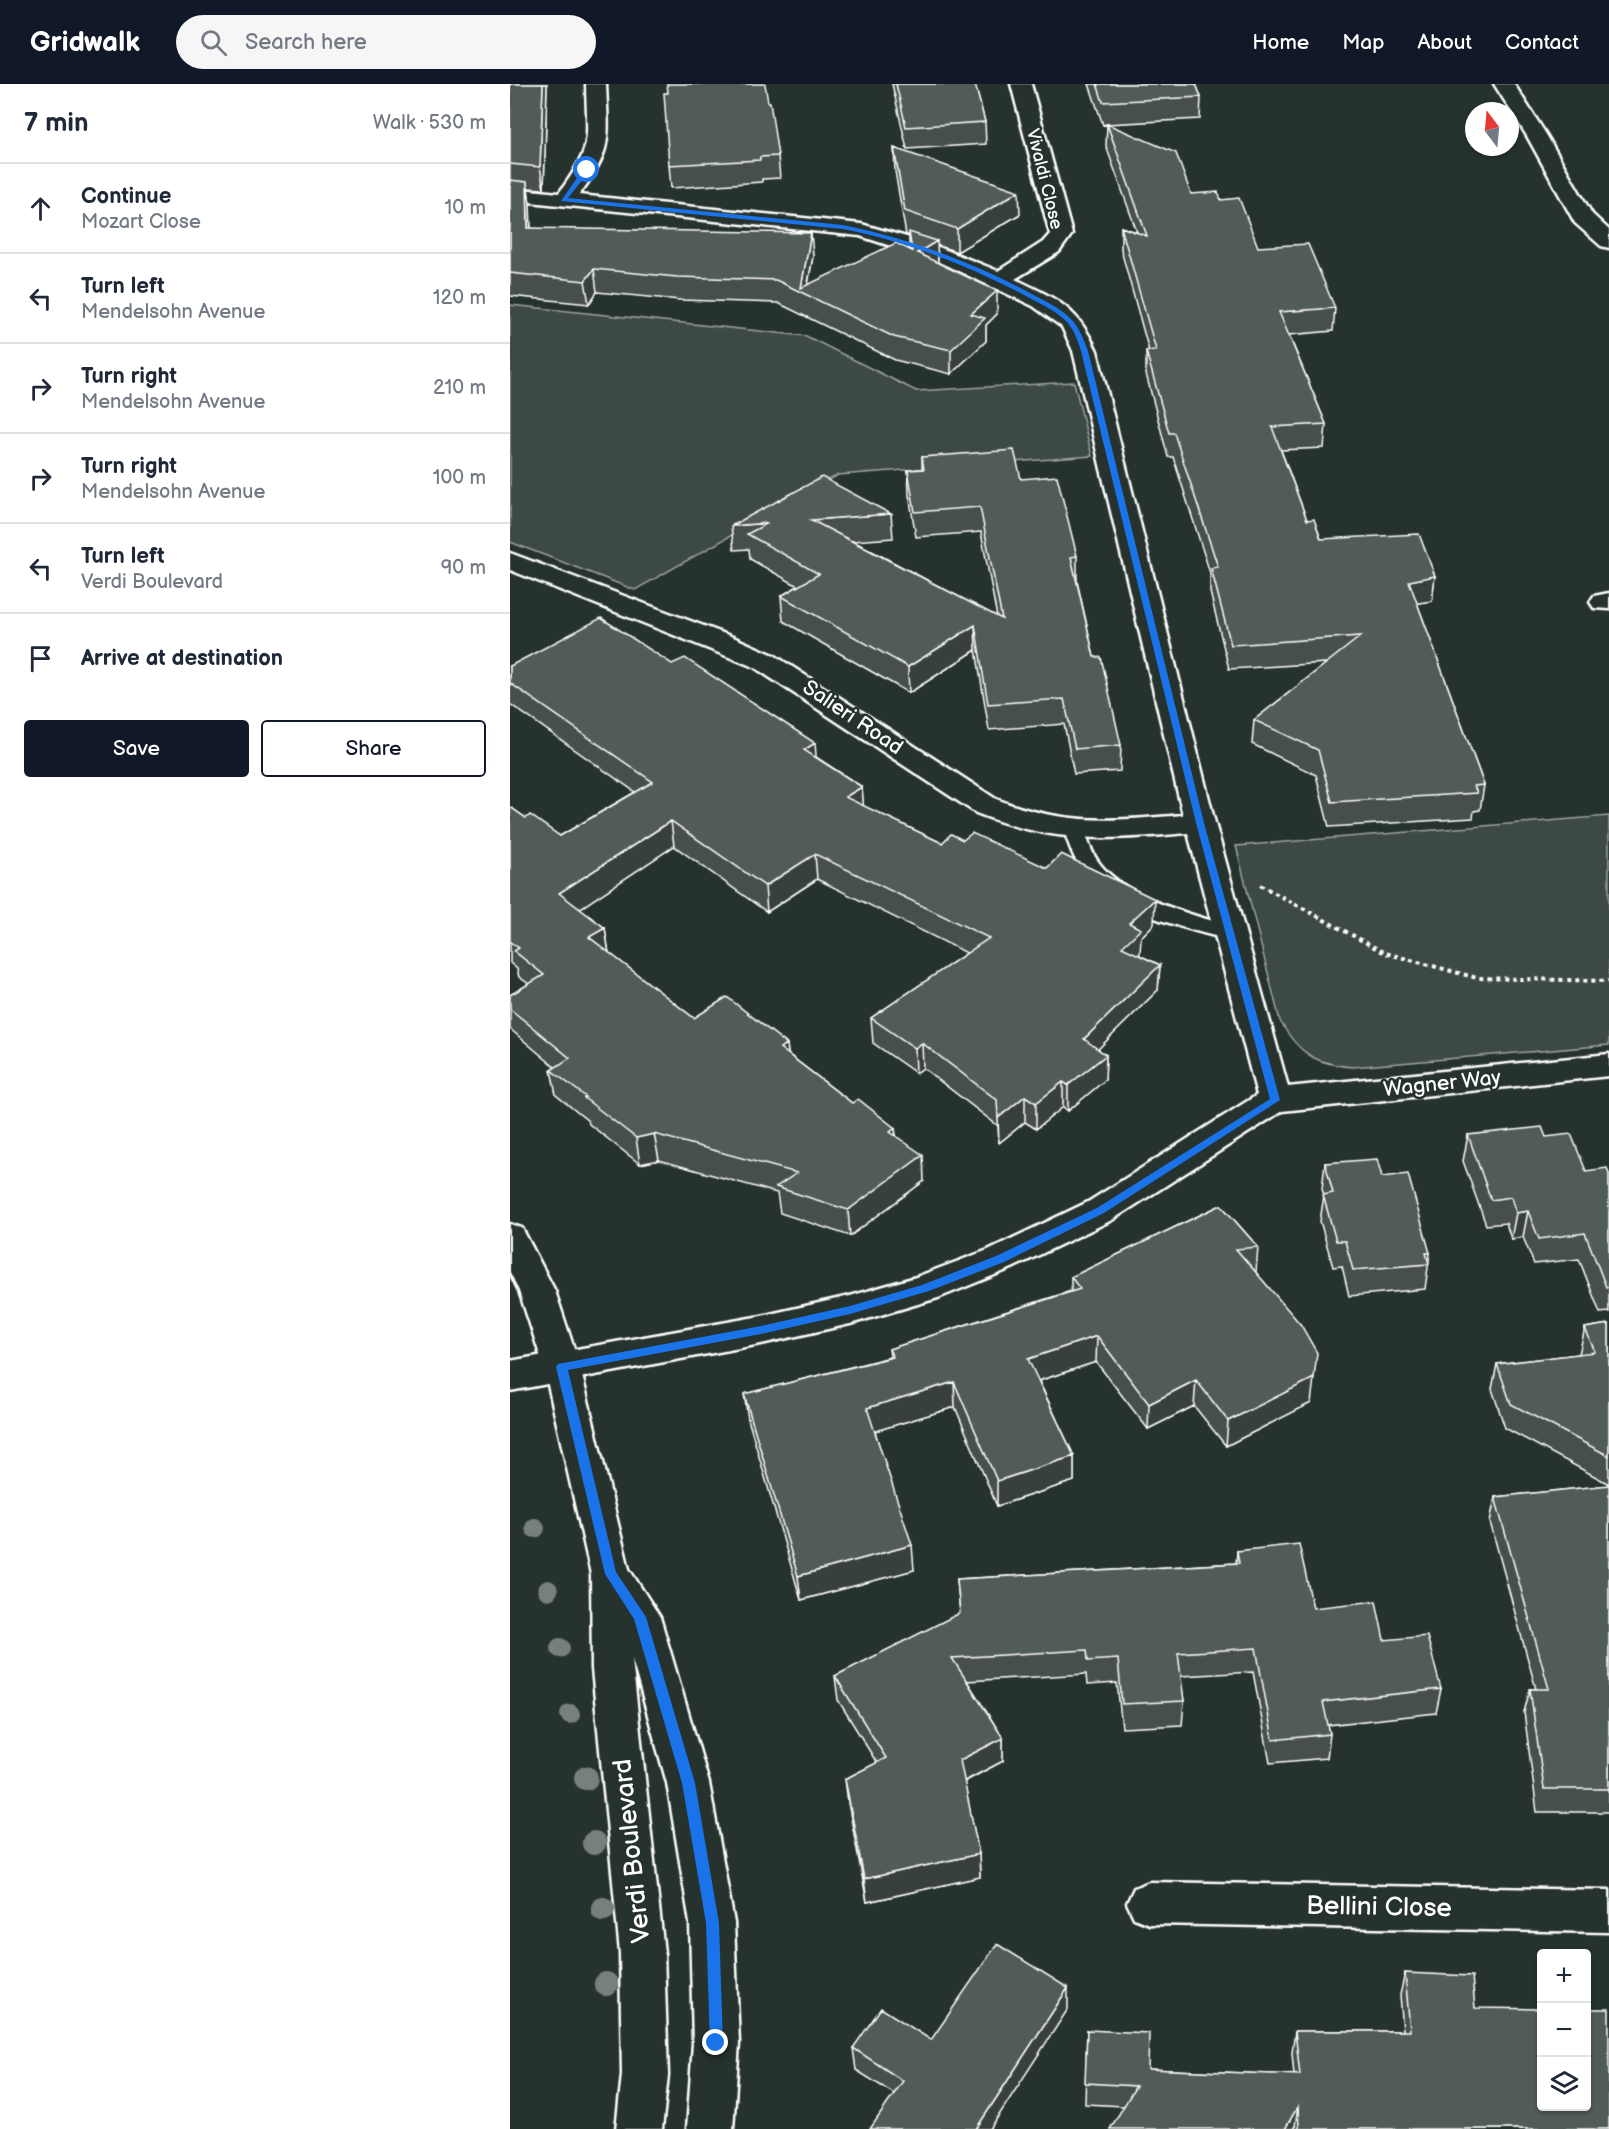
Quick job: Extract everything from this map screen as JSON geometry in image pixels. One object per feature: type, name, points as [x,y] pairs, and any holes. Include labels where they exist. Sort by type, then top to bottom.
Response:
[{"type":"street","points":[[564,200],[587,170],[595,155],[598,141],[597,84]]},
{"type":"street","name":"Vivaldi Close","points":[[1000,279],[1051,247],[1061,234],[1021,84]]},
{"type":"street","points":[[1504,84],[1537,135],[1583,218],[1609,241]]},
{"type":"street","points":[[510,194],[861,230],[902,241],[1000,279],[1061,314],[1069,321],[1085,351],[1200,823],[1275,1100],[1100,1211],[1000,1259],[925,1288],[850,1310],[761,1330],[510,1376]]},
{"type":"street","name":"Salieri Road","points":[[510,561],[764,661],[795,679],[986,806],[1013,818],[1049,828],[1074,830],[1200,823]]},
{"type":"street","name":"Wagner Way","points":[[1275,1100],[1609,1065]]},
{"type":"street","name":"Verdi Boulevard","points":[[510,1237],[537,1292],[562,1367],[611,1574],[612,1669],[642,1953],[645,2075],[639,2129]]},
{"type":"street","name":"Verdi Boulevard","points":[[611,1574],[640,1617],[688,1783],[712,1923],[716,2043],[710,2129]]},
{"type":"street","name":"Bellini Close","points":[[1149,1903],[1609,1911]]},
{"type":"lane","points":[[1074,830],[1082,854],[1093,869],[1119,890],[1174,916],[1230,933]]},
{"type":"path","points":[[1215,877],[1261,885],[1385,953],[1477,978],[1609,981]]},
{"type":"shaded area","points":[[510,305],[806,336],[916,391],[1074,382],[1092,456],[838,475],[635,590],[510,542]]},
{"type":"shaded area","points":[[1609,816],[1609,1045],[1353,1067],[1318,1060],[1301,1049],[1287,1032],[1280,1021],[1236,846]]},
{"type":"building","points":[[510,84],[543,84],[540,167],[510,164]]},
{"type":"building","points":[[667,84],[765,84],[778,156],[760,157],[760,160],[669,165],[664,93],[668,93]]},
{"type":"building","points":[[896,84],[975,84],[985,122],[906,127]]},
{"type":"building","points":[[1097,84],[1196,84],[1201,97],[1103,102]]},
{"type":"building","points":[[1107,124],[1176,153],[1191,194],[1218,192],[1221,200],[1239,198],[1258,247],[1308,244],[1335,308],[1279,312],[1326,424],[1272,427],[1307,520],[1314,519],[1321,539],[1419,534],[1435,576],[1409,581],[1484,785],[1474,786],[1477,793],[1332,802],[1318,750],[1254,720],[1361,636],[1231,645],[1211,568],[1218,567],[1174,433],[1169,433],[1146,351],[1156,350],[1121,227],[1147,236]]},
{"type":"building","points":[[894,148],[1019,191],[957,229],[905,211]]},
{"type":"building","points":[[510,180],[527,182],[528,228],[811,233],[801,288],[896,243],[912,251],[909,232],[937,241],[917,253],[997,291],[971,314],[985,318],[951,350],[894,337],[776,280],[677,277],[594,269],[585,281],[510,273]]},
{"type":"building","points":[[1014,450],[1021,479],[1057,476],[1077,556],[1071,557],[1094,657],[1101,657],[1121,745],[1075,749],[1064,699],[988,704],[975,625],[908,667],[781,596],[819,574],[747,534],[768,523],[731,526],[822,477],[891,514],[811,520],[1002,619],[980,507],[915,512],[908,470],[924,469],[922,457]]},
{"type":"building","points":[[601,618],[672,664],[685,658],[815,743],[804,750],[862,787],[845,797],[942,843],[951,834],[963,840],[972,833],[1047,868],[1061,854],[1155,899],[1129,923],[1141,929],[1122,947],[1160,965],[1084,1039],[1106,1055],[1068,1085],[1063,1082],[1036,1103],[1025,1096],[998,1118],[997,1100],[922,1043],[915,1048],[871,1018],[989,938],[815,854],[765,886],[671,821],[559,893],[605,928],[589,937],[694,1018],[727,997],[787,1044],[780,1048],[852,1103],[858,1099],[895,1128],[890,1132],[923,1155],[848,1210],[776,1187],[797,1173],[654,1134],[636,1138],[551,1070],[570,1058],[510,1009],[510,995],[544,975],[514,951],[519,948],[510,942],[510,807],[526,818],[530,815],[560,836],[653,782],[510,683],[510,666]]},
{"type":"building","points":[[1542,1127],[1546,1137],[1571,1134],[1586,1171],[1607,1168],[1609,1174],[1609,1287],[1606,1287],[1585,1233],[1539,1239],[1528,1211],[1516,1213],[1511,1197],[1491,1200],[1468,1135]]},
{"type":"building","points":[[1377,1159],[1382,1177],[1408,1174],[1430,1253],[1426,1253],[1429,1264],[1353,1270],[1345,1241],[1336,1241],[1323,1195],[1333,1193],[1325,1163]]},
{"type":"building","points":[[1221,1205],[1258,1247],[1236,1249],[1301,1325],[1317,1353],[1314,1378],[1228,1421],[1196,1380],[1149,1404],[1097,1336],[1028,1359],[1074,1456],[997,1481],[954,1382],[867,1408],[912,1545],[798,1576],[744,1394],[893,1357],[889,1349],[1080,1289],[1071,1277]]},
{"type":"building","points":[[1609,1324],[1609,1456],[1511,1404],[1497,1364],[1595,1352],[1585,1328]]},
{"type":"building","points":[[1609,1485],[1609,1789],[1544,1789],[1530,1689],[1549,1689],[1495,1497]]},
{"type":"building","points":[[1299,1544],[1313,1608],[1376,1601],[1384,1640],[1427,1636],[1441,1689],[1323,1702],[1330,1734],[1273,1740],[1256,1648],[1178,1653],[1184,1701],[1122,1704],[1118,1659],[1088,1661],[1087,1650],[952,1658],[1003,1738],[960,1760],[979,1854],[864,1879],[845,1779],[886,1758],[835,1676],[960,1613],[957,1579],[1239,1563],[1237,1551]]},
{"type":"building","points":[[997,1944],[1068,1988],[976,2129],[870,2129],[903,2081],[853,2048],[881,2008],[931,2040]]},
{"type":"building","points":[[1405,1973],[1472,1976],[1475,2008],[1537,2009],[1537,2111],[1591,2111],[1591,2009],[1609,2009],[1609,2129],[1299,2129],[1298,2106],[1285,2129],[1110,2129],[1136,2086],[1085,2083],[1087,2030],[1149,2033],[1148,2069],[1300,2075],[1295,2031],[1410,2031]]},
{"type":"route","points":[[587,170],[564,200],[861,230],[902,241],[1000,279],[1052,307],[1069,321],[1085,351],[1200,823],[1275,1100],[1100,1211],[1000,1259],[925,1288],[850,1310],[761,1330],[562,1367],[611,1574],[640,1617],[688,1783],[712,1923],[716,2043]]}]
